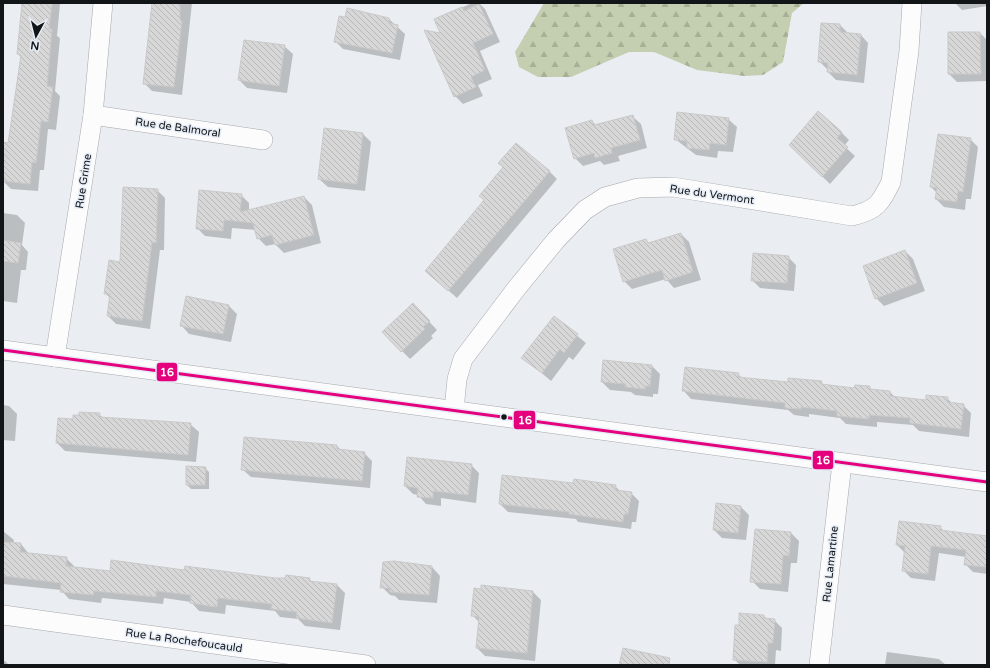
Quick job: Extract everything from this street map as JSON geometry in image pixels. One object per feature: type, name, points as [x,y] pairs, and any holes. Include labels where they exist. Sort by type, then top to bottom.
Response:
[{"type":"street","name":"Rue Grime","points":[[55,357],[93,115],[103,3]]},
{"type":"street","name":"Rue du Vermont","points":[[454,410],[457,379],[463,359],[556,240],[585,210],[606,197],[638,188],[673,187],[852,216],[869,212],[881,201],[891,182],[909,51],[912,3]]},
{"type":"street","name":"Rue de Balmoral","points":[[93,115],[263,140]]},
{"type":"street","points":[[3,350],[987,482]]},
{"type":"street","name":"Rue Lamartine","points":[[819,665],[842,463]]},
{"type":"street","name":"Rue La Rochefoucauld","points":[[3,615],[366,665]]},
{"type":"green space","points":[[544,3],[804,3],[792,13],[783,62],[763,75],[744,76],[697,70],[654,52],[629,52],[571,77],[538,77],[519,67],[515,52]]},
{"type":"building","points":[[22,3],[52,4],[49,29],[52,29],[47,86],[53,87],[48,122],[41,121],[36,163],[32,162],[30,184],[3,181],[3,142],[8,143],[21,55],[17,54]]},
{"type":"building","points":[[152,3],[180,3],[180,20],[182,21],[174,87],[143,84]]},
{"type":"building","points":[[479,4],[493,34],[473,43],[485,70],[471,77],[476,87],[454,97],[424,30],[440,33],[434,19],[462,7],[464,11]]},
{"type":"building","points":[[347,8],[389,18],[389,23],[398,25],[392,53],[334,42],[339,16],[345,17]]},
{"type":"building","points":[[821,23],[840,24],[840,32],[861,34],[857,75],[827,72],[828,63],[818,62]]},
{"type":"building","points":[[948,32],[980,32],[981,74],[948,74]]},
{"type":"building","points":[[244,40],[285,45],[279,86],[238,80]]},
{"type":"building","points":[[818,111],[842,132],[837,138],[848,147],[822,177],[789,145]]},
{"type":"building","points":[[677,112],[729,118],[726,145],[710,143],[709,150],[687,148],[687,141],[674,140]]},
{"type":"building","points":[[633,115],[640,140],[611,148],[612,153],[595,158],[594,153],[574,159],[565,128],[592,120],[594,125]]},
{"type":"building","points":[[324,128],[363,133],[357,184],[318,179]]},
{"type":"building","points":[[938,134],[971,138],[963,192],[958,191],[957,202],[935,199],[937,188],[930,187]]},
{"type":"building","points":[[516,143],[550,171],[448,291],[425,271],[484,200],[479,196],[503,167],[498,163]]},
{"type":"building","points":[[123,187],[158,189],[156,243],[152,242],[142,321],[107,316],[110,294],[104,294],[109,260],[120,262]]},
{"type":"building","points":[[199,190],[242,194],[240,212],[304,196],[314,235],[275,245],[272,235],[257,239],[253,223],[224,220],[223,231],[196,229]]},
{"type":"building","points":[[681,233],[693,272],[665,281],[662,270],[623,282],[613,249],[646,239],[648,243]]},
{"type":"building","points":[[3,240],[21,243],[18,263],[3,261]]},
{"type":"building","points":[[905,250],[917,283],[875,299],[863,266]]},
{"type":"building","points":[[753,253],[789,256],[787,283],[751,281]]},
{"type":"building","points":[[186,296],[229,305],[223,334],[180,326]]},
{"type":"building","points":[[413,303],[430,321],[423,327],[425,329],[401,352],[382,332]]},
{"type":"building","points":[[554,316],[578,334],[564,353],[560,349],[542,373],[521,358]]},
{"type":"building","points":[[603,360],[652,365],[650,386],[645,386],[645,389],[625,387],[626,384],[601,382]]},
{"type":"building","points":[[685,367],[739,373],[738,377],[788,382],[788,378],[822,381],[821,384],[854,388],[855,385],[870,386],[870,389],[890,391],[890,396],[926,400],[926,395],[948,397],[947,402],[964,404],[961,429],[910,423],[910,418],[869,415],[869,419],[837,416],[837,411],[801,407],[801,409],[785,408],[785,403],[682,391]]},
{"type":"building","points":[[79,412],[100,413],[99,417],[191,423],[188,455],[56,443],[58,418],[73,419],[73,415],[79,415]]},
{"type":"building","points":[[244,437],[337,445],[337,449],[365,452],[362,481],[241,470]]},
{"type":"building","points":[[407,457],[472,464],[468,495],[433,491],[433,498],[417,497],[418,488],[404,486]]},
{"type":"building","points":[[186,466],[206,467],[205,485],[186,485]]},
{"type":"building","points":[[502,475],[573,483],[574,479],[616,485],[615,490],[632,492],[628,514],[624,514],[623,522],[569,514],[569,512],[499,504]]},
{"type":"building","points":[[716,503],[741,506],[738,533],[713,530]]},
{"type":"building","points":[[899,521],[941,526],[940,530],[987,536],[987,567],[964,565],[966,550],[931,546],[928,574],[902,571],[905,546],[896,545]]},
{"type":"building","points":[[755,529],[791,532],[789,556],[783,555],[781,584],[750,582]]},
{"type":"building","points":[[3,542],[21,543],[20,552],[67,557],[66,566],[110,571],[111,560],[184,570],[185,566],[275,578],[285,578],[286,575],[310,578],[309,581],[337,584],[332,623],[296,618],[297,612],[271,609],[272,604],[218,598],[217,607],[190,603],[191,595],[156,591],[156,597],[94,591],[93,595],[60,592],[61,583],[3,576]]},
{"type":"building","points":[[394,561],[432,566],[429,595],[390,592],[390,588],[380,588],[383,562]]},
{"type":"building","points":[[481,585],[533,591],[527,653],[476,648],[479,617],[471,616],[474,588],[481,589]]},
{"type":"building","points":[[739,613],[764,615],[764,618],[775,619],[773,643],[768,643],[767,662],[733,660],[735,625],[739,625]]},
{"type":"building","points":[[623,648],[670,658],[669,665],[619,665]]},
{"type":"transit line","name":"16","points":[[3,350],[987,482]]}]
